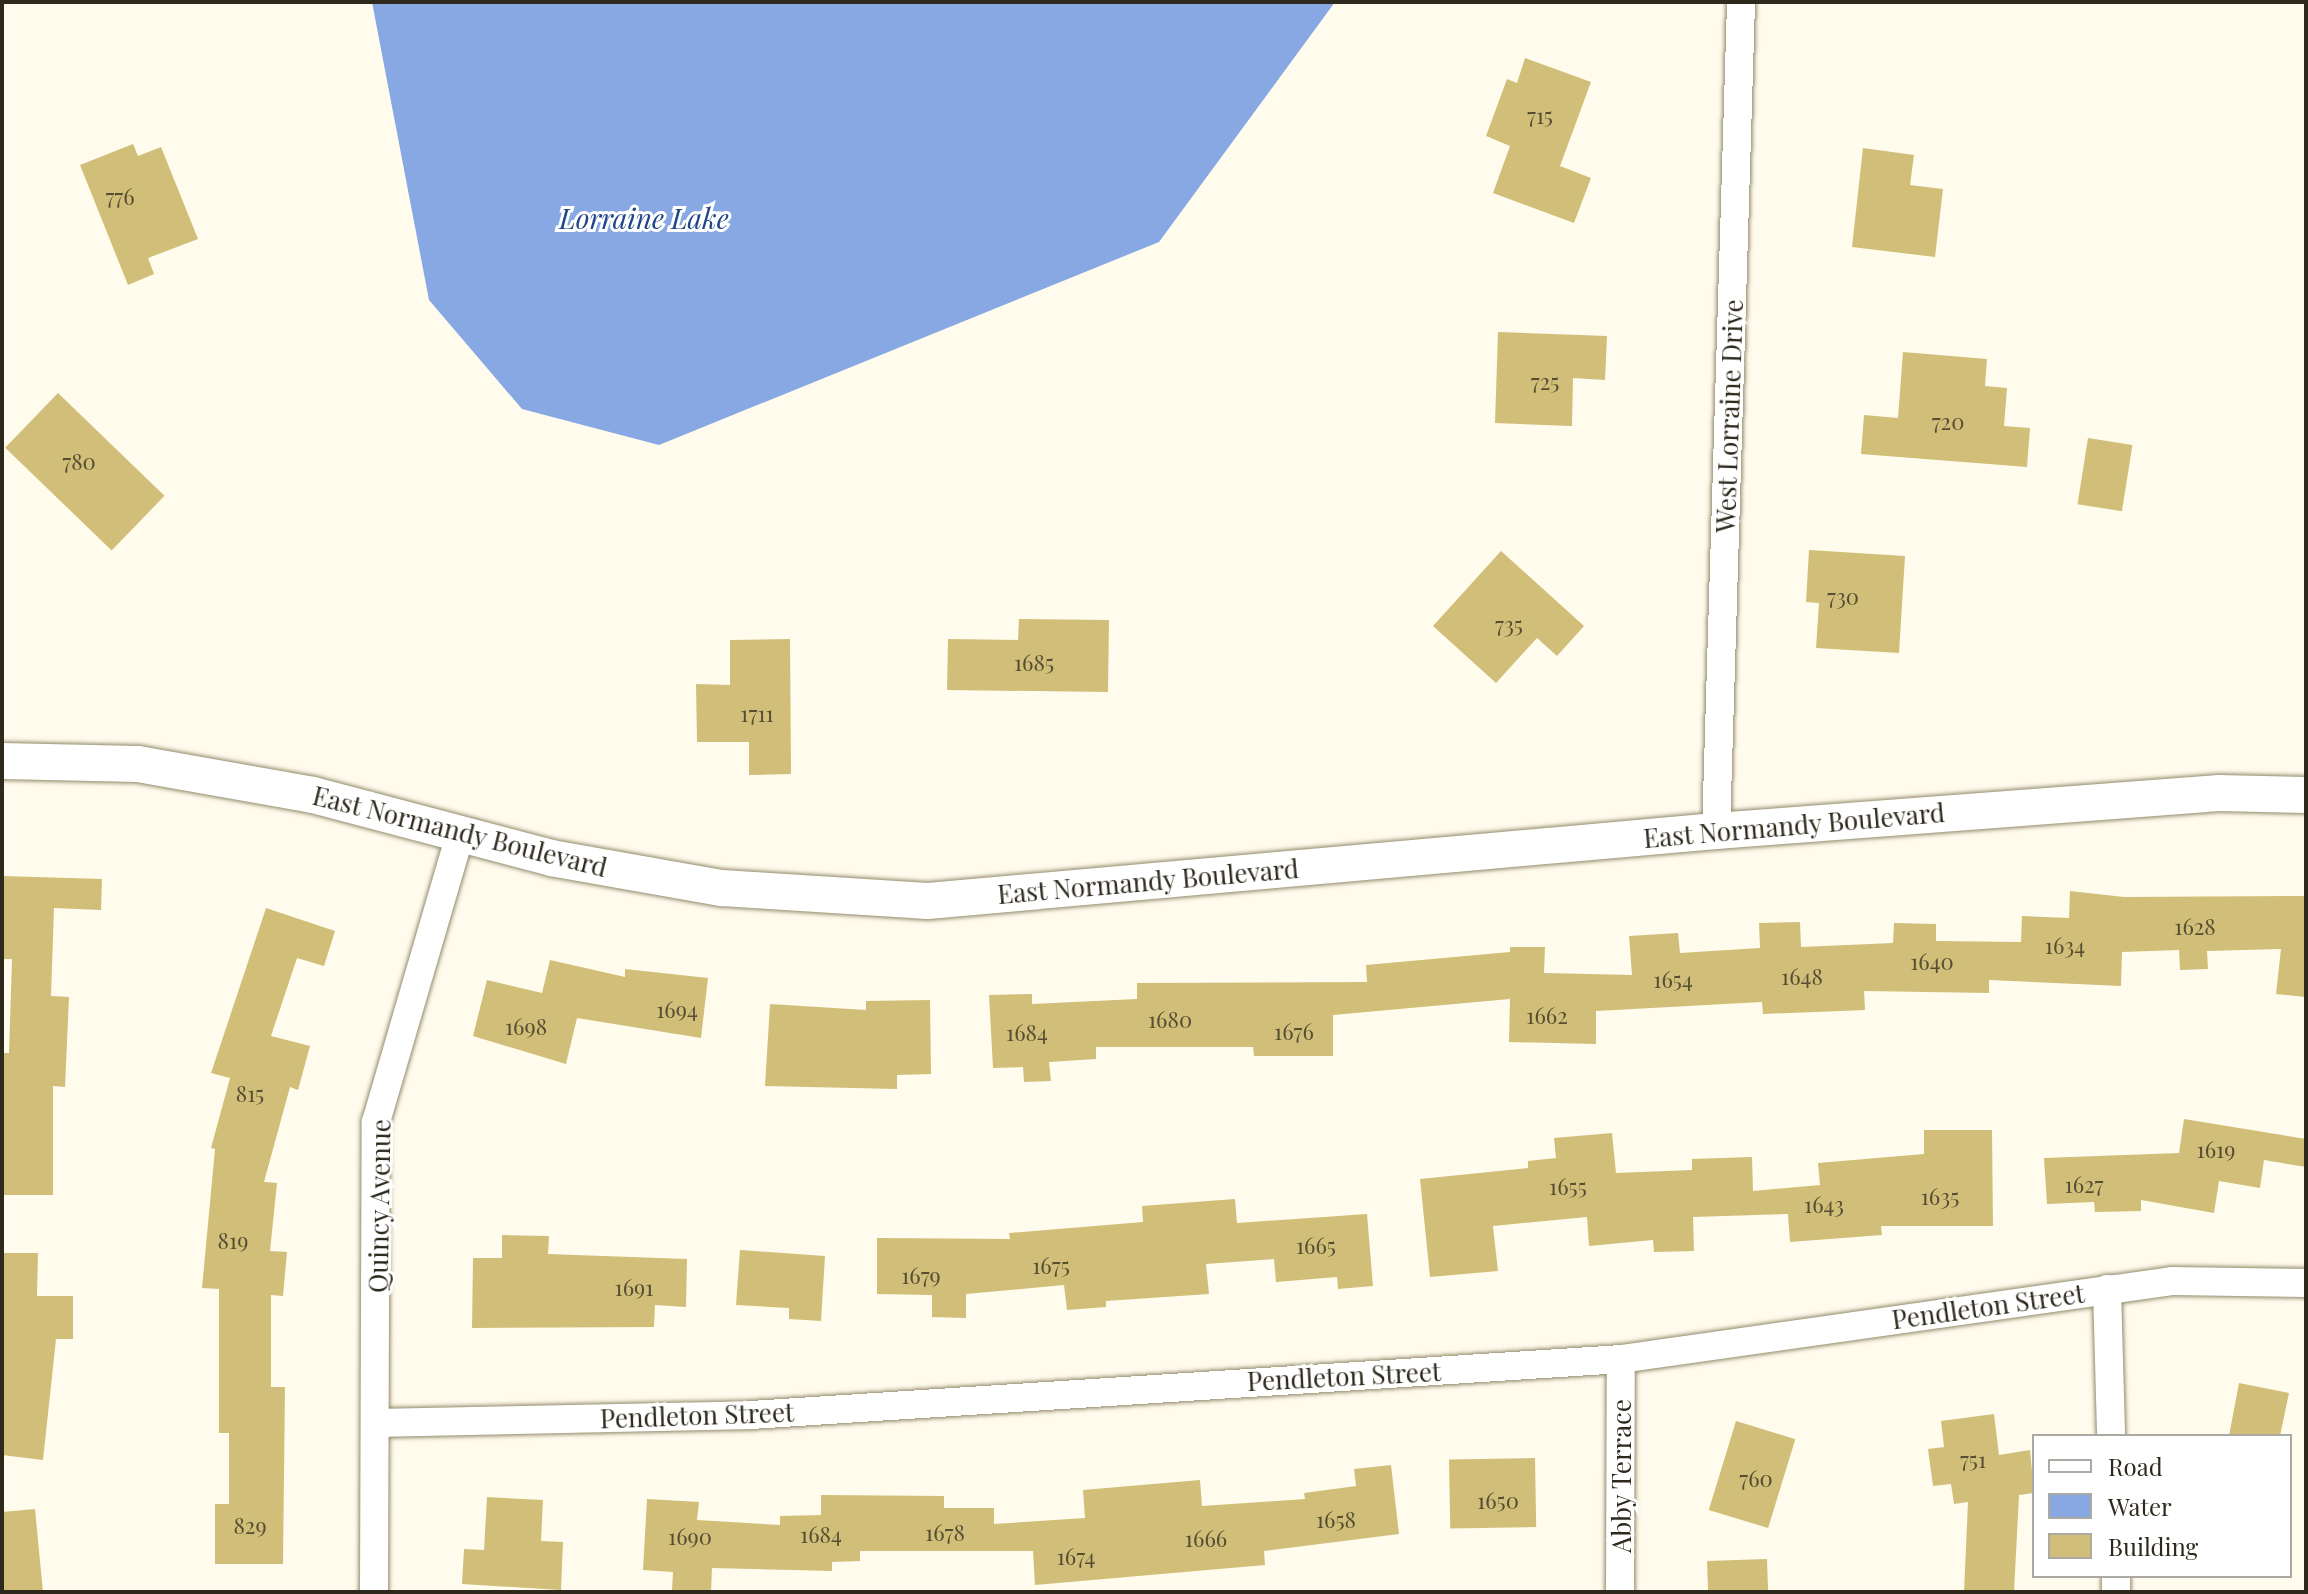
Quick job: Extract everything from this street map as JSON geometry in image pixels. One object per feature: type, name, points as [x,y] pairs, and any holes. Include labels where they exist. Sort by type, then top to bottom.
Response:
[{"type":"street","name":"West Lorraine Drive","points":[[1716,831],[1741,2]]},
{"type":"street","name":"East Normandy Boulevard","points":[[2,761],[138,764],[313,795],[461,831],[551,858],[722,888],[928,901],[1716,831],[2219,793],[2306,795]]},
{"type":"street","name":"Quincy Avenue","points":[[374,1592],[376,1122],[461,831]]},
{"type":"street","name":"Pendleton Street","points":[[377,1423],[751,1415],[1621,1359],[2172,1281],[2306,1283]]},
{"type":"street","points":[[2107,1289],[2111,1434]]},
{"type":"street","name":"Abby Terrace","points":[[1620,1592],[1621,1359]]},
{"type":"water","name":"Lorraine Lake","points":[[372,2],[1335,2],[1159,242],[659,445],[522,409],[429,300]]},
{"type":"building","points":[[1525,58],[1591,82],[1560,166],[1591,178],[1574,223],[1493,193],[1510,146],[1486,136],[1507,79],[1517,83]]},
{"type":"building","points":[[133,144],[138,156],[161,147],[198,239],[148,258],[154,274],[128,285],[80,165]]},
{"type":"building","points":[[1863,148],[1914,155],[1910,185],[1943,189],[1935,257],[1852,247]]},
{"type":"building","points":[[1498,332],[1607,336],[1605,380],[1573,378],[1572,426],[1495,423]]},
{"type":"building","points":[[1903,352],[1987,359],[1985,386],[2007,388],[2004,426],[2030,428],[2027,467],[1861,454],[1864,415],[1898,418]]},
{"type":"building","points":[[58,393],[164,496],[112,550],[5,448]]},
{"type":"building","points":[[2088,438],[2132,445],[2122,511],[2078,504]]},
{"type":"building","points":[[1809,550],[1905,556],[1899,653],[1816,648],[1819,603],[1806,602]]},
{"type":"building","points":[[1501,551],[1584,626],[1557,656],[1537,638],[1496,683],[1433,626]]},
{"type":"building","points":[[1019,619],[1109,620],[1108,692],[947,690],[948,639],[1018,640]]},
{"type":"building","points":[[790,639],[791,774],[749,775],[749,742],[697,742],[696,684],[730,685],[730,640]]},
{"type":"building","points":[[2,876],[102,879],[101,910],[54,908],[51,996],[69,997],[65,1087],[53,1086],[53,1195],[2,1195],[2,1053],[9,1053],[12,959],[2,959]]},
{"type":"building","points":[[2070,891],[2124,897],[2306,896],[2306,997],[2276,994],[2281,949],[2207,951],[2208,969],[2180,970],[2179,950],[2122,952],[2121,986],[1989,980],[1989,993],[1864,991],[1865,1010],[1763,1014],[1762,1002],[1596,1011],[1596,1044],[1509,1042],[1510,999],[1333,1015],[1333,1056],[1254,1056],[1253,1047],[1096,1047],[1096,1059],[1049,1062],[1051,1081],[1024,1082],[1023,1067],[993,1068],[989,995],[1032,994],[1032,1004],[1137,999],[1137,983],[1367,982],[1366,965],[1510,952],[1510,947],[1545,947],[1544,973],[1632,975],[1629,936],[1678,933],[1680,953],[1760,948],[1759,923],[1800,922],[1801,947],[1893,943],[1894,923],[1936,924],[1936,941],[2021,942],[2022,916],[2069,918]]},
{"type":"building","points":[[266,908],[335,931],[324,966],[297,958],[271,1036],[310,1046],[298,1090],[290,1087],[264,1182],[277,1183],[270,1251],[287,1252],[283,1296],[271,1295],[271,1387],[285,1387],[283,1564],[215,1564],[215,1504],[229,1504],[229,1433],[219,1433],[219,1289],[202,1288],[215,1149],[211,1148],[230,1078],[211,1073]]},
{"type":"building","points":[[550,960],[625,977],[625,969],[708,978],[701,1038],[577,1018],[566,1064],[473,1036],[487,980],[542,993]]},
{"type":"building","points":[[930,1000],[931,1074],[897,1075],[897,1089],[765,1086],[770,1004],[866,1010],[866,1001]]},
{"type":"building","points":[[2184,1119],[2306,1139],[2306,1167],[2264,1160],[2260,1188],[2219,1181],[2214,1213],[2141,1200],[2141,1211],[2095,1212],[2094,1202],[2047,1204],[2044,1158],[2179,1153]]},
{"type":"building","points":[[1924,1130],[1992,1130],[1993,1226],[1881,1226],[1882,1235],[1790,1242],[1788,1214],[1693,1217],[1694,1251],[1654,1252],[1653,1240],[1589,1246],[1587,1217],[1493,1226],[1498,1271],[1430,1277],[1420,1179],[1528,1168],[1528,1161],[1556,1158],[1554,1138],[1612,1133],[1616,1173],[1692,1170],[1692,1159],[1752,1157],[1753,1191],[1820,1185],[1818,1163],[1924,1154]]},
{"type":"building","points":[[1235,1199],[1237,1223],[1367,1214],[1373,1286],[1338,1289],[1337,1277],[1276,1282],[1274,1259],[1206,1264],[1209,1294],[1106,1301],[1106,1307],[1067,1310],[1064,1285],[966,1294],[966,1318],[932,1317],[932,1295],[877,1294],[877,1238],[1010,1239],[1009,1233],[1143,1222],[1142,1206]]},
{"type":"building","points":[[502,1235],[549,1236],[548,1254],[687,1259],[686,1307],[655,1305],[654,1327],[472,1328],[473,1258],[502,1258]]},
{"type":"building","points":[[740,1250],[825,1256],[821,1321],[789,1319],[789,1308],[736,1305]]},
{"type":"building","points":[[2,1253],[38,1253],[37,1296],[73,1296],[73,1339],[56,1339],[43,1460],[2,1455]]},
{"type":"building","points":[[2239,1383],[2289,1393],[2280,1434],[2229,1434]]},
{"type":"building","points":[[1994,1414],[1999,1455],[2030,1450],[2032,1493],[2019,1495],[2014,1592],[1964,1592],[1968,1502],[1954,1504],[1951,1484],[1933,1486],[1928,1449],[1944,1447],[1941,1421]]},
{"type":"building","points":[[1736,1421],[1795,1439],[1768,1528],[1709,1510]]},
{"type":"building","points":[[1535,1458],[1536,1527],[1450,1528],[1449,1460]]},
{"type":"building","points":[[1391,1465],[1399,1534],[1264,1551],[1265,1565],[1035,1585],[1033,1551],[860,1551],[860,1561],[832,1562],[832,1571],[712,1568],[711,1592],[672,1590],[673,1572],[643,1570],[647,1499],[699,1502],[697,1520],[780,1525],[780,1516],[821,1515],[821,1495],[944,1496],[944,1508],[994,1508],[994,1524],[1085,1518],[1083,1490],[1200,1480],[1202,1506],[1305,1499],[1304,1493],[1356,1486],[1354,1469]]},
{"type":"building","points":[[487,1497],[543,1500],[541,1541],[563,1542],[561,1590],[462,1584],[464,1549],[484,1550]]},
{"type":"building","points":[[35,1509],[43,1592],[2,1592],[2,1512]]},
{"type":"building","points":[[1767,1559],[1768,1592],[1708,1592],[1707,1561]]}]
